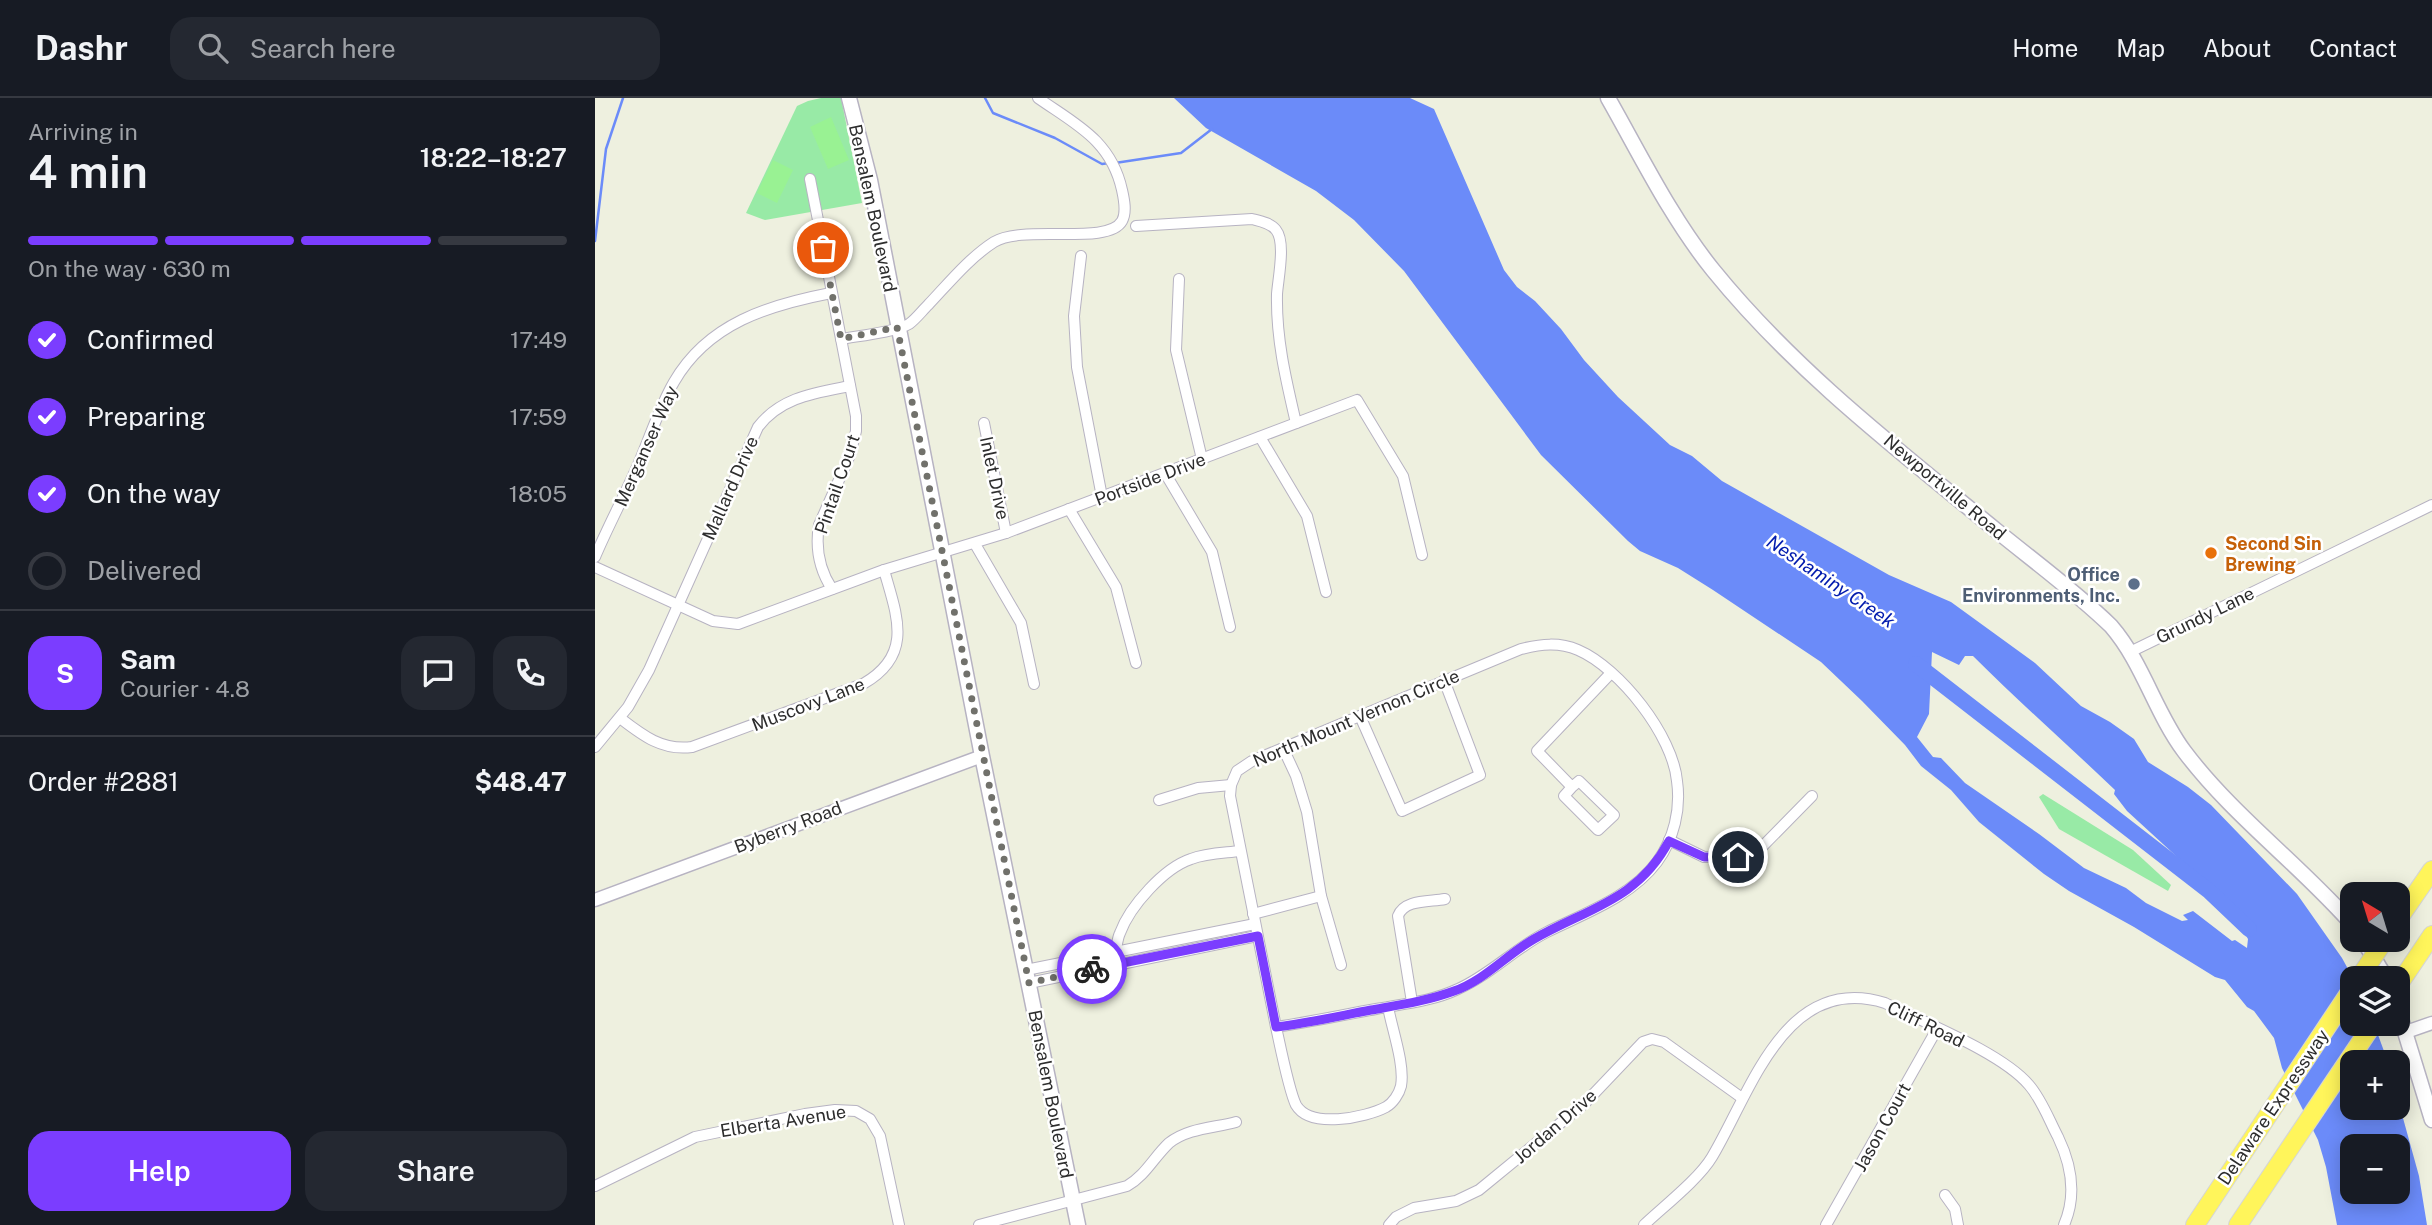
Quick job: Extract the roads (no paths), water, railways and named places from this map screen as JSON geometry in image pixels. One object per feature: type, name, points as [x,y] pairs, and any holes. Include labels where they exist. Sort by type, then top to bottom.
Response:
[{"type":"highway","points":[[2410,902],[2432,870]]},
{"type":"highway","points":[[2408,966],[2432,935]]},
{"type":"highway","name":"Delaware Expressway","points":[[2195,1225],[2340,1007]]},
{"type":"highway","name":"Delaware Expressway","points":[[2238,1225],[2365,1036]]},
{"type":"main road","name":"Bensalem Boulevard","points":[[849,98],[870,180],[982,756],[1078,1225]]},
{"type":"main road","name":"Newportville Road","points":[[1608,98],[1686,232],[1711,268],[1753,316],[1841,400],[2103,619],[2130,652],[2171,731],[2193,762],[2340,912]]},
{"type":"main road","points":[[2373,952],[2384,966]]},
{"type":"main road","points":[[2407,1036],[2432,1120]]},
{"type":"street","points":[[841,339],[908,324],[979,254],[995,242],[1011,235],[1097,233],[1117,227],[1123,220],[1125,209],[1122,187],[1103,147],[1082,127],[1038,98]]},
{"type":"street","points":[[810,179],[831,293]]},
{"type":"street","points":[[1136,226],[1252,219],[1267,223],[1276,230],[1281,242],[1277,294],[1278,338],[1296,424]]},
{"type":"street","points":[[1081,256],[1074,316],[1077,367],[1103,497]]},
{"type":"street","points":[[1179,279],[1176,350],[1202,459]]},
{"type":"street","name":"Pintail Court","points":[[831,293],[856,416],[853,446],[819,525],[817,536],[821,569],[832,589]]},
{"type":"street","name":"Merganser Way","points":[[595,557],[667,395],[696,353],[719,332],[753,313],[831,293]]},
{"type":"street","name":"Mallard Drive","points":[[595,747],[619,718],[649,670],[758,427],[774,410],[790,400],[850,386]]},
{"type":"street","name":"Portside Drive","points":[[942,554],[1006,533],[1357,400],[1403,477],[1422,555]]},
{"type":"street","name":"Inlet Drive","points":[[984,423],[1006,533]]},
{"type":"street","points":[[1260,437],[1307,516],[1326,592]]},
{"type":"street","points":[[1165,473],[1212,552],[1230,627]]},
{"type":"street","name":"Grundy Lane","points":[[2130,652],[2432,505]]},
{"type":"street","points":[[1069,509],[1116,587],[1136,663]]},
{"type":"street","points":[[975,544],[1021,623],[1034,684]]},
{"type":"street","points":[[595,567],[713,621],[738,624],[884,570],[942,554]]},
{"type":"street","name":"Muscovy Lane","points":[[619,718],[659,744],[673,748],[692,747],[863,684],[887,666],[898,640],[898,621],[884,570]]},
{"type":"street","name":"North Mount Vernon Circle","points":[[1231,785],[1237,771],[1242,767],[1283,748],[1521,649],[1548,644],[1576,649],[1611,673],[1643,707],[1658,728],[1676,772],[1678,808],[1669,841],[1656,863],[1633,887],[1534,939],[1477,980],[1456,990],[1388,1007],[1276,1027]]},
{"type":"street","points":[[1572,787],[1537,751],[1611,673]]},
{"type":"street","points":[[1360,716],[1402,811],[1480,775],[1444,680]]},
{"type":"street","points":[[1283,748],[1296,776],[1307,812],[1321,896],[1341,965]]},
{"type":"street","name":"Byberry Road","points":[[595,900],[982,756]]},
{"type":"street","points":[[1579,781],[1614,815],[1598,830],[1564,796],[1572,787],[1579,781]]},
{"type":"street","points":[[1159,800],[1198,788],[1231,785],[1231,808],[1276,1027],[1296,1104],[1304,1113],[1317,1119],[1337,1119],[1385,1108],[1398,1093],[1401,1073],[1388,1007]]},
{"type":"street","points":[[1669,841],[1704,857],[1748,857],[1759,852],[1812,796]]},
{"type":"street","points":[[1115,954],[1119,933],[1129,916],[1150,888],[1177,865],[1193,858],[1240,851]]},
{"type":"street","points":[[1027,976],[1254,919],[1321,896]]},
{"type":"street","points":[[1412,1002],[1398,916],[1407,905],[1445,899]]},
{"type":"street","points":[[1027,976],[1258,936]]},
{"type":"street","name":"Cliff Road","points":[[1644,1225],[1708,1163],[1755,1073],[1796,1022],[1817,1006],[1850,998],[1885,1003],[2001,1062],[2024,1080],[2037,1096],[2071,1168],[2072,1195],[2064,1225]]},
{"type":"street","points":[[2410,1031],[2432,1023]]},
{"type":"street","name":"Jason Court","points":[[1826,1225],[1937,1029]]},
{"type":"street","name":"Jordan Drive","points":[[1389,1225],[1396,1217],[1414,1208],[1456,1201],[1479,1190],[1585,1103],[1636,1048],[1647,1040],[1664,1042],[1742,1098]]},
{"type":"street","name":"Elberta Avenue","points":[[595,1186],[695,1137],[805,1114],[847,1109],[862,1112],[870,1119],[880,1136],[899,1225]]},
{"type":"street","points":[[979,1225],[1110,1192],[1133,1182],[1166,1146],[1184,1134],[1237,1122]]},
{"type":"street","points":[[1945,1195],[1955,1209],[1958,1225]]},
{"type":"water","points":[[1174,98],[1410,98],[1434,109],[1504,270],[1517,287],[1535,301],[1561,329],[1584,360],[1618,397],[1670,445],[1692,456],[1722,481],[1889,575],[1951,602],[2035,663],[2081,706],[2134,739],[2148,762],[2211,805],[2297,894],[2342,958],[2346,966],[2340,966],[2340,1036],[2378,1036],[2384,1050],[2340,1050],[2340,1120],[2404,1120],[2407,1134],[2340,1134],[2340,1204],[2410,1204],[2410,1143],[2419,1176],[2427,1225],[2337,1225],[2318,1140],[2282,1068],[2274,1038],[2254,1011],[2247,1007],[2225,980],[2215,977],[2044,874],[1979,822],[1951,790],[1921,766],[1905,745],[1821,662],[1678,568],[1640,551],[1628,541],[1541,455],[1404,271],[1354,220],[1316,191],[1206,128]],"holes":[[[1932,652],[1959,665],[1965,656],[1973,656],[2115,790],[2114,794],[2127,811],[2224,900],[2248,939],[2247,948],[2235,940],[2232,941],[2193,911],[2183,915],[2188,920],[2182,921],[2146,903],[2126,888],[2084,868],[1965,783],[1941,758],[1933,757],[1917,737],[1929,714]]]},
{"type":"waterway","points":[[595,241],[606,149],[623,98]]},
{"type":"waterway","points":[[985,98],[993,113],[1055,138],[1102,164],[1109,163]]},
{"type":"waterway","points":[[1115,163],[1181,153],[1212,129]]},
{"type":"waterway","name":"Neshaminy Creek","points":[[1916,664],[2209,891],[2249,929]]},
{"type":"place","name":"Second Sin Brewing","points":[[2211,553]]},
{"type":"place","name":"Office Environments, Inc.","points":[[2134,584]]}]
